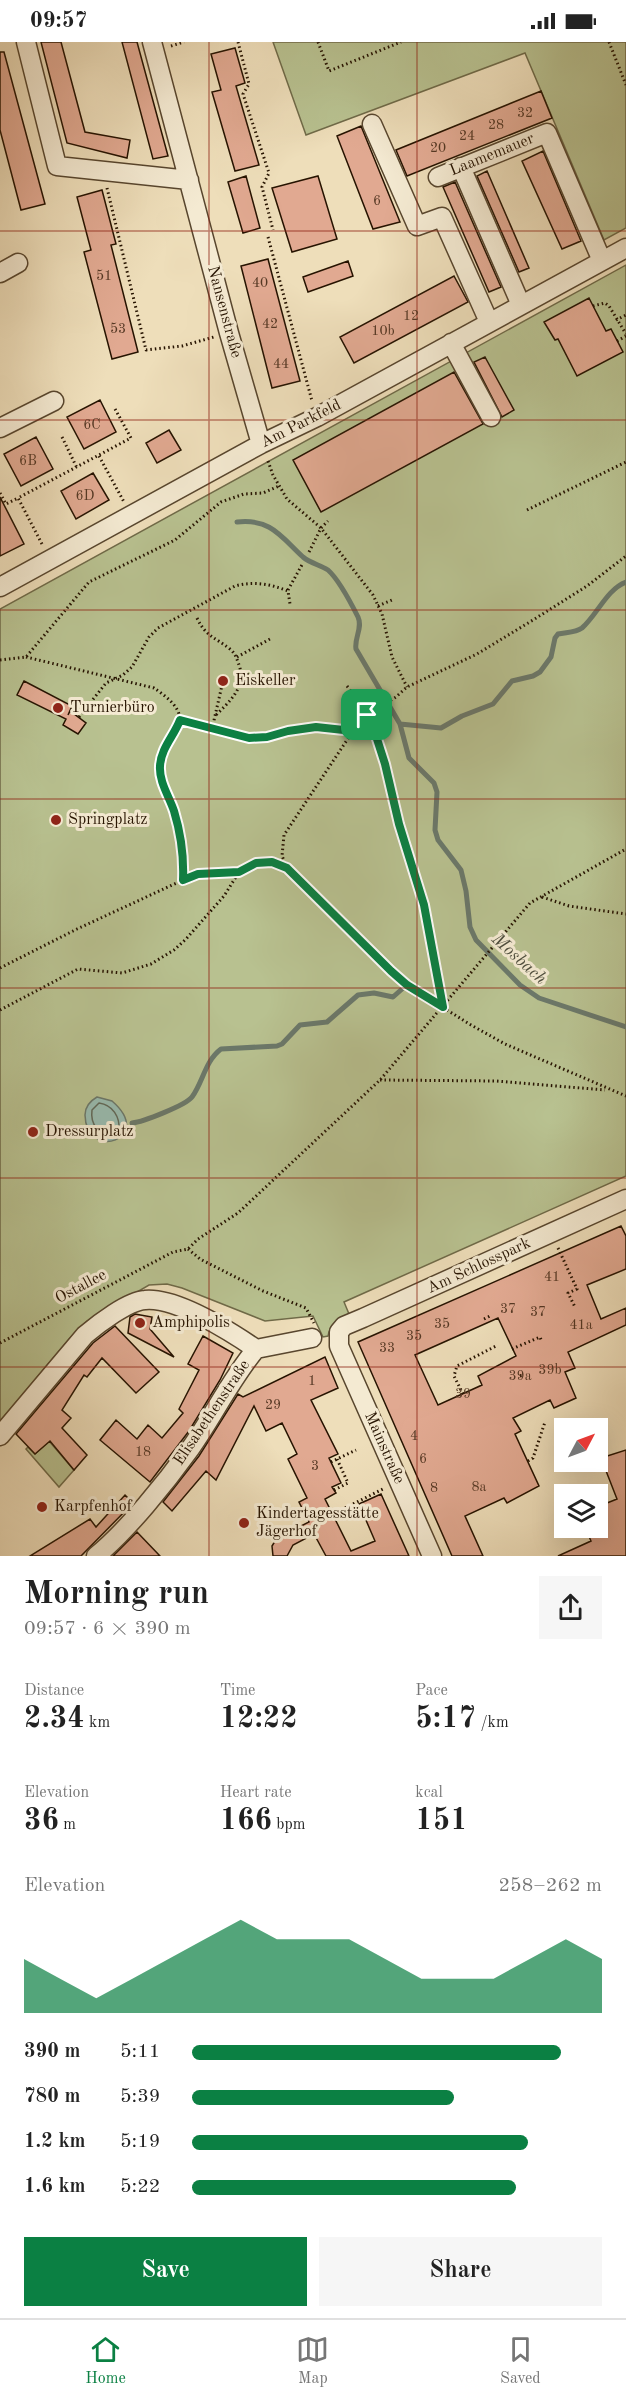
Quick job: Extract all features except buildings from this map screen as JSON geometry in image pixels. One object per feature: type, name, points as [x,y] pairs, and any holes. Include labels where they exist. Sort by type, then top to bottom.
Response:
[{"type":"street","points":[[26,42],[57,166],[189,180]]},
{"type":"street","name":"Nansenstraße","points":[[152,42],[229,333],[261,444]]},
{"type":"street","points":[[372,124],[417,226],[442,218],[489,322]]},
{"type":"street","name":"Laamemauer","points":[[438,177],[546,133],[602,261]]},
{"type":"street","points":[[461,167],[521,305]]},
{"type":"street","name":"Am Parkfeld","points":[[0,587],[626,248]]},
{"type":"street","points":[[0,273],[18,263]]},
{"type":"street","points":[[451,343],[491,417]]},
{"type":"street","points":[[0,428],[54,401]]},
{"type":"street","name":"Am Schlosspark","points":[[337,1338],[344,1326],[626,1199]]},
{"type":"street","points":[[0,1436],[85,1335],[94,1327],[139,1301],[158,1301],[177,1306],[227,1330],[256,1349],[314,1334]]},
{"type":"street","name":"Mainstraße","points":[[337,1338],[432,1556]]},
{"type":"street","name":"Elisabethenstraße","points":[[96,1556],[132,1520],[190,1449],[236,1374],[256,1349]]},
{"type":"path","points":[[238,42],[249,84],[243,94],[269,173],[262,187],[273,230]]},
{"type":"path","points":[[318,42],[329,70],[401,42]]},
{"type":"path","points":[[609,42],[626,86]]},
{"type":"path","points":[[103,171],[146,350],[182,346],[229,333]]},
{"type":"path","points":[[268,237],[317,417]]},
{"type":"path","points":[[593,306],[605,303],[626,335],[617,341]]},
{"type":"path","points":[[616,320],[626,315]]},
{"type":"path","points":[[0,493],[6,504],[131,438],[114,407]]},
{"type":"path","points":[[62,437],[77,468]]},
{"type":"path","points":[[261,444],[287,499],[321,528],[363,580],[378,606],[392,657],[407,687]]},
{"type":"path","points":[[99,456],[130,515]]},
{"type":"path","points":[[527,510],[626,462]]},
{"type":"path","points":[[26,657],[89,582],[175,540],[221,502],[244,494],[263,493],[279,486]]},
{"type":"path","points":[[18,498],[50,559]]},
{"type":"path","points":[[309,552],[321,528],[328,521]]},
{"type":"path","points":[[626,556],[587,586],[533,620],[477,654],[407,687],[396,697],[367,715],[353,731],[284,835],[282,856],[287,868],[407,985],[505,1044],[626,1096]]},
{"type":"path","points":[[290,604],[288,591],[303,563]]},
{"type":"path","points":[[79,717],[106,682],[132,667],[149,637],[158,628],[235,586],[250,582],[288,591]]},
{"type":"path","points":[[378,606],[392,600]]},
{"type":"path","points":[[197,618],[204,632],[230,649],[237,657],[241,670],[241,684],[233,698],[215,716]]},
{"type":"path","points":[[237,657],[270,639]]},
{"type":"path","points":[[0,660],[26,657],[154,688],[167,697],[177,709],[180,720],[177,729],[166,743],[159,768],[161,780],[174,810],[181,839],[184,856],[183,880]]},
{"type":"path","points":[[212,729],[223,681]]},
{"type":"path","points":[[347,686],[367,715],[385,764],[399,824],[424,905],[443,1007]]},
{"type":"path","points":[[180,720],[249,738],[267,737],[316,727],[353,731]]},
{"type":"path","points":[[314,1334],[306,1308],[263,1291],[200,1259],[188,1249],[198,1239],[238,1213],[380,1080],[530,903],[626,849]]},
{"type":"path","points":[[0,968],[77,929],[198,874],[239,872],[256,863],[272,862],[287,868]]},
{"type":"path","points":[[0,1010],[78,969],[122,973],[152,964],[186,939],[224,896],[239,872]]},
{"type":"path","points":[[542,897],[569,906],[626,914]]},
{"type":"path","points":[[380,1080],[496,1082],[608,1090]]},
{"type":"path","points":[[552,1232],[577,1289],[568,1293],[575,1307]]},
{"type":"path","name":"Ostallee","points":[[0,1344],[173,1252],[188,1249]]},
{"type":"path","points":[[484,1319],[490,1316]]},
{"type":"path","points":[[512,1349],[540,1336],[542,1342]]},
{"type":"path","points":[[463,1394],[454,1376],[458,1366],[496,1346]]},
{"type":"path","points":[[528,1461],[533,1458],[544,1422]]},
{"type":"path","points":[[331,1462],[356,1450]]},
{"type":"path","points":[[334,1490],[348,1484],[337,1460]]},
{"type":"path","points":[[333,1514],[399,1482]]},
{"type":"green space","points":[[273,42],[626,42],[626,228],[604,240],[525,53],[306,135]]},
{"type":"green space","points":[[626,265],[626,1176],[344,1302],[349,1314],[333,1325],[328,1336],[323,1337],[313,1316],[265,1321],[182,1288],[167,1284],[149,1285],[87,1321],[0,1421],[0,609]]},
{"type":"green space","points":[[49,1441],[74,1470],[59,1487],[26,1449],[28,1447],[35,1454]]},
{"type":"water","points":[[97,1097],[112,1101],[124,1114],[126,1126],[123,1135],[115,1140],[106,1141],[96,1138],[88,1129],[86,1109]]},
{"type":"waterway","name":"Mosbach","points":[[237,522],[259,523],[275,531],[306,559],[328,570],[349,599],[359,621],[356,649],[400,724],[409,758],[434,783],[437,792],[435,830],[438,840],[461,870],[470,927],[476,940],[520,985],[539,998],[626,1027]]},
{"type":"waterway","points":[[400,724],[441,728],[462,716],[493,704],[512,681],[540,672],[551,657],[558,634],[582,628],[613,590],[626,582]]},
{"type":"waterway","points":[[132,1123],[164,1113],[192,1097],[211,1059],[221,1049],[277,1046],[282,1044],[300,1025],[327,1022],[358,995],[374,993],[393,997],[402,989]]},
{"type":"place","name":"Eiskeller","points":[[223,681]]},
{"type":"place","name":"Turnierbüro","points":[[58,708]]},
{"type":"place","name":"Springplatz","points":[[56,820]]},
{"type":"place","name":"Dressurplatz","points":[[33,1132]]},
{"type":"place","name":"Amphipolis","points":[[140,1323]]},
{"type":"place","name":"Karpfenhof","points":[[42,1507]]},
{"type":"place","name":"Kindertagesstätte Jägerhof","points":[[244,1523]]},
{"type":"route","points":[[367,715],[385,764],[399,824],[424,905],[443,1007],[407,985],[391,971],[287,868],[272,862],[256,863],[239,872],[221,871],[198,874],[183,880],[184,856],[181,839],[174,810],[161,780],[159,768],[166,743],[177,729],[180,720],[249,738],[267,737],[316,727],[348,732],[353,731],[367,715]]}]
